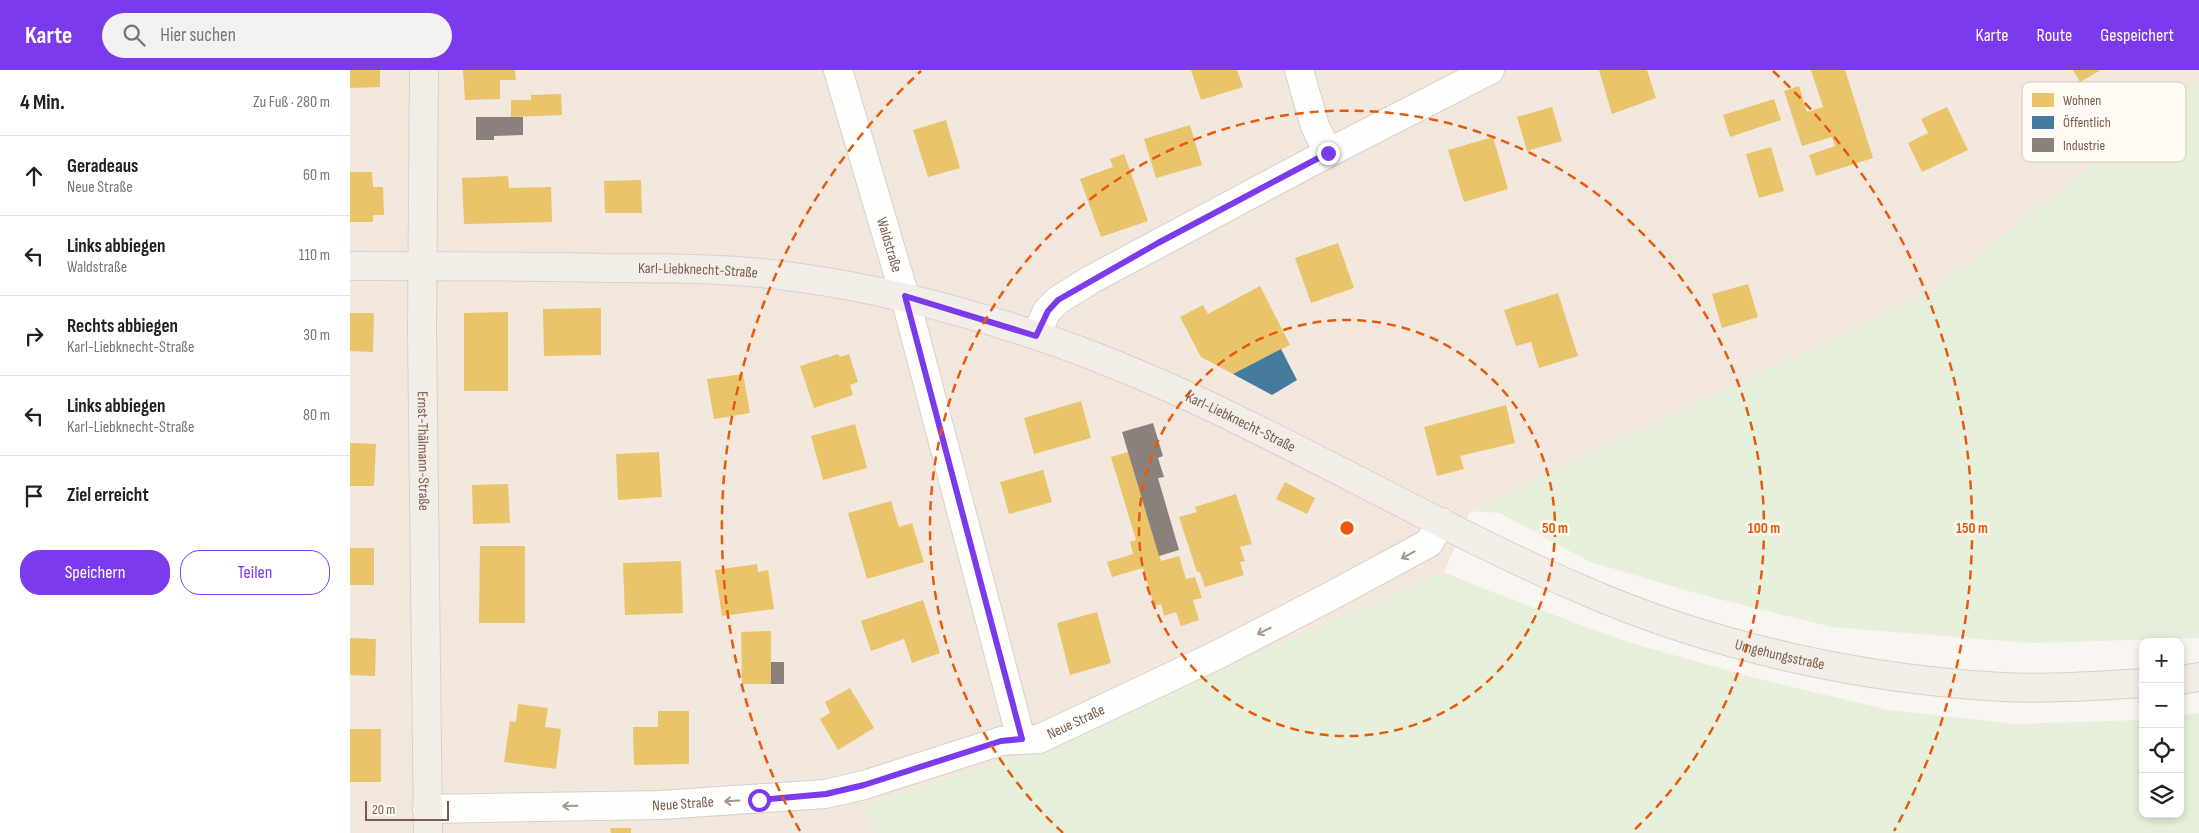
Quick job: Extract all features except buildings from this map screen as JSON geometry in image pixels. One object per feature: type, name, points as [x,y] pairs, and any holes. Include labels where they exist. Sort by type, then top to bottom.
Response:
[{"type":"main road","name":"Ernst-Thälmann-Straße","points":[[424,70],[422,266],[428,821]]},
{"type":"main road","name":"Karl-Liebknecht-Straße","points":[[350,266],[683,268],[798,277],[905,296],[1036,336],[1129,369],[1223,412],[1441,522]]},
{"type":"main road","name":"Umgehungsstraße","points":[[1441,522],[1585,591],[1656,618],[1752,648],[1831,666],[1910,678],[2003,687],[2083,687],[2139,683]]},
{"type":"main road","points":[[2184,679],[2199,677]]},
{"type":"street","name":"Waldstraße","points":[[838,70],[905,296],[1022,739]]},
{"type":"street","points":[[1299,70],[1316,126],[1328,153]]},
{"type":"street","points":[[1036,336],[1048,311],[1067,295],[1158,243],[1490,70]]},
{"type":"street","name":"Neue Straße","points":[[428,821],[826,794],[864,785],[1001,741],[1039,739],[1217,655],[1321,602],[1429,543],[1441,522]]},
{"type":"shaded area","points":[[350,70],[2199,70],[2199,82],[2186,92],[2186,82],[2022,82],[2022,162],[2097,162],[1932,291],[1470,511],[1444,572],[1061,741],[864,806],[878,833],[350,833]]},
{"type":"green space","points":[[2199,82],[2199,638],[2139,638],[2139,640],[2030,643],[1832,627],[1706,596],[1590,562],[1500,513],[1470,511],[1932,291],[2097,162],[2186,162],[2186,92]]},
{"type":"green space","points":[[1444,572],[1624,641],[1751,677],[1888,710],[2016,724],[2139,720],[2139,818],[2184,818],[2184,715],[2199,713],[2199,833],[878,833],[863,806],[1061,741]]},
{"type":"route","points":[[759,800],[826,794],[864,785],[1001,741],[1022,739],[905,296],[1036,336],[1048,311],[1058,300],[1158,243],[1328,153]]}]
